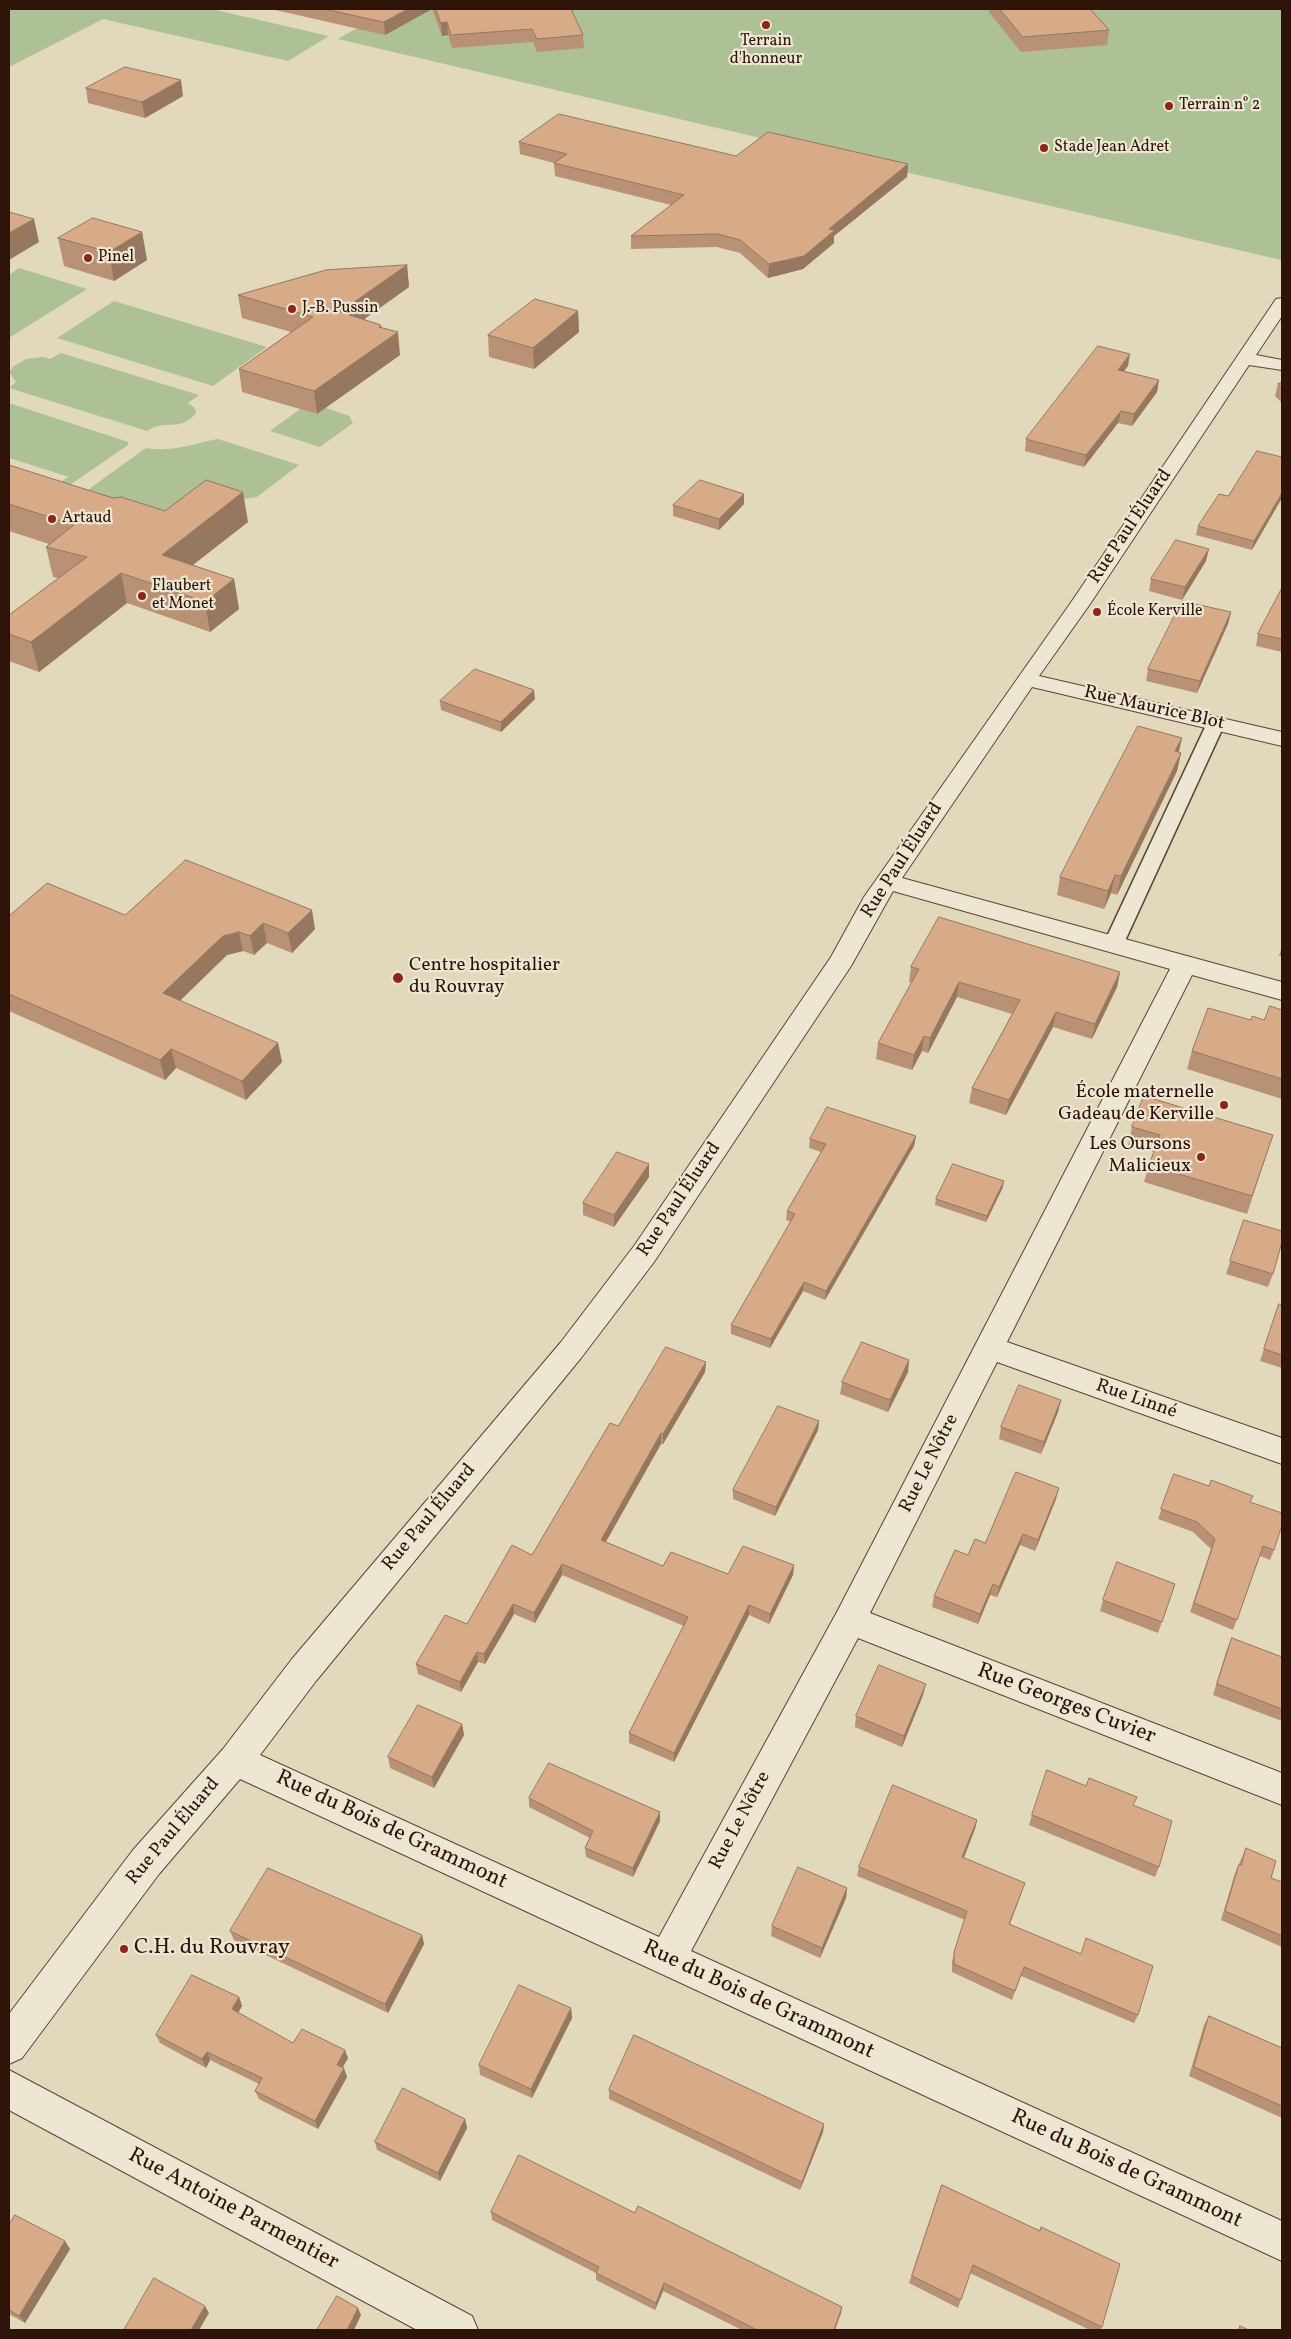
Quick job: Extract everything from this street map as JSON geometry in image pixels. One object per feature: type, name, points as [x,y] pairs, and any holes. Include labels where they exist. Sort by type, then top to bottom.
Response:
[{"type":"street","name":"Rue Paul Éluard","points":[[9,2045],[146,1862],[235,1760],[304,1670],[571,1350],[638,1262],[842,960],[873,903],[1026,679],[1080,604],[1282,303]]},
{"type":"street","points":[[1244,359],[1282,365]]},
{"type":"street","name":"Rue Maurice Blot","points":[[1026,679],[1282,739]]},
{"type":"street","points":[[888,882],[1282,991]]},
{"type":"street","name":"Rue Le Nôtre","points":[[667,1959],[850,1620],[1185,964]]},
{"type":"street","name":"Rue Linné","points":[[990,1348],[1282,1451]]},
{"type":"street","name":"Rue Georges Cuvier","points":[[850,1620],[1282,1789]]},
{"type":"street","name":"Rue du Bois de Grammont","points":[[235,1760],[1282,2241]]},
{"type":"street","name":"Rue Antoine Parmentier","points":[[9,2089],[458,2330]]},
{"type":"lane","points":[[1114,944],[1216,723]]},
{"type":"green space","points":[[9,9],[211,9],[329,36],[288,61],[103,19],[9,67]]},
{"type":"green space","name":"Stade Jean Adret","points":[[390,9],[1282,9],[1282,258],[1281,260],[338,39]]},
{"type":"green space","points":[[19,268],[87,289],[9,338],[9,275]]},
{"type":"green space","points":[[114,301],[267,347],[213,386],[57,338]]},
{"type":"green space","points":[[61,353],[199,395],[188,403],[195,408],[196,413],[184,422],[154,427],[147,431],[9,388],[16,382],[9,372],[14,366],[26,359],[43,357],[50,359]]},
{"type":"green space","points":[[9,403],[128,442],[128,445],[64,489],[51,487],[69,477],[9,458]]},
{"type":"green space","points":[[326,408],[349,416],[353,423],[320,447],[270,431],[300,409],[317,414]]},
{"type":"green space","points":[[218,439],[299,465],[257,497],[219,503],[183,531],[78,497],[146,448],[182,447]]},
{"type":"building","points":[[325,9],[408,9],[384,22]]},
{"type":"building","points":[[436,9],[571,9],[583,35],[537,39],[532,29],[451,35],[447,22],[441,23]]},
{"type":"building","points":[[1000,9],[1090,9],[1109,30],[1023,37]]},
{"type":"building","points":[[125,67],[181,80],[142,102],[86,88]]},
{"type":"building","points":[[559,114],[736,156],[768,132],[908,164],[829,229],[835,230],[804,256],[769,264],[740,240],[718,234],[631,236],[684,195],[554,163],[567,154],[519,142]]},
{"type":"building","points":[[9,212],[34,219],[9,233]]},
{"type":"building","points":[[93,218],[142,232],[109,252],[58,238]]},
{"type":"building","points":[[407,265],[340,312],[398,332],[314,391],[239,369],[313,317],[238,295],[326,270]]},
{"type":"building","points":[[535,299],[578,311],[533,348],[488,335]]},
{"type":"building","points":[[1098,346],[1130,354],[1118,370],[1159,380],[1134,414],[1121,411],[1086,455],[1026,439]]},
{"type":"building","points":[[1257,451],[1282,457],[1282,493],[1254,541],[1198,526],[1219,494],[1228,496]]},
{"type":"building","points":[[9,465],[113,498],[121,497],[165,511],[206,480],[243,492],[162,555],[234,579],[205,602],[121,573],[31,642],[9,634],[9,615],[87,557],[46,547],[74,525],[9,504]]},
{"type":"building","points":[[700,480],[744,494],[719,519],[673,505]]},
{"type":"building","points":[[1176,540],[1209,549],[1185,587],[1151,579]]},
{"type":"building","points":[[1282,588],[1282,639],[1258,634]]},
{"type":"building","points":[[1182,601],[1231,612],[1200,681],[1148,669]]},
{"type":"building","points":[[475,669],[534,690],[501,722],[440,701]]},
{"type":"building","points":[[1138,726],[1182,738],[1175,751],[1181,753],[1121,876],[1115,875],[1108,891],[1060,877]]},
{"type":"building","points":[[186,860],[312,910],[288,933],[263,923],[250,936],[239,932],[223,936],[163,993],[278,1043],[242,1081],[171,1049],[160,1060],[9,994],[9,916],[47,883],[125,915]]},
{"type":"building","points":[[939,917],[1120,972],[1095,1024],[1056,1012],[1009,1100],[972,1088],[1020,1000],[959,982],[930,1038],[924,1036],[914,1055],[878,1043],[919,969],[911,967]]},
{"type":"building","points":[[1270,1006],[1282,1010],[1282,1079],[1192,1051],[1208,1008],[1251,1020],[1252,1016],[1264,1020]]},
{"type":"building","points":[[1144,1096],[1273,1135],[1252,1196],[1149,1165],[1160,1135],[1132,1127]]},
{"type":"building","points":[[827,1107],[916,1136],[826,1291],[804,1282],[771,1339],[731,1325],[795,1214],[787,1211],[826,1144],[810,1139]]},
{"type":"building","points":[[617,1152],[649,1164],[614,1215],[583,1203]]},
{"type":"building","points":[[953,1164],[1004,1181],[987,1216],[936,1199]]},
{"type":"building","points":[[1244,1220],[1282,1231],[1282,1242],[1273,1274],[1230,1261]]},
{"type":"building","points":[[1279,1304],[1282,1305],[1282,1355],[1264,1349]]},
{"type":"building","points":[[862,1342],[909,1360],[890,1400],[842,1382]]},
{"type":"building","points":[[666,1347],[706,1362],[663,1434],[661,1433],[601,1540],[663,1566],[671,1552],[728,1574],[743,1546],[794,1565],[770,1614],[749,1605],[674,1753],[629,1733],[688,1617],[562,1564],[534,1613],[513,1604],[484,1654],[477,1652],[460,1682],[416,1664],[445,1615],[467,1624],[512,1545],[532,1555],[610,1423],[618,1426]]},
{"type":"building","points":[[1019,1385],[1061,1400],[1044,1442],[1001,1427]]},
{"type":"building","points":[[778,1406],[819,1421],[776,1507],[733,1490]]},
{"type":"building","points":[[1016,1472],[1059,1488],[1038,1540],[1023,1534],[999,1587],[993,1584],[980,1614],[934,1596],[955,1550],[968,1555],[975,1539],[985,1543]]},
{"type":"building","points":[[1174,1474],[1209,1486],[1211,1480],[1253,1496],[1250,1502],[1282,1513],[1282,1525],[1274,1550],[1263,1546],[1237,1620],[1194,1603],[1215,1539],[1197,1522],[1161,1509]]},
{"type":"building","points":[[1117,1562],[1175,1584],[1162,1622],[1103,1600]]},
{"type":"building","points":[[1232,1638],[1282,1657],[1282,1709],[1217,1684]]},
{"type":"building","points":[[879,1665],[926,1684],[904,1736],[856,1716]]},
{"type":"building","points":[[418,1705],[462,1724],[432,1777],[388,1757]]},
{"type":"building","points":[[549,1763],[660,1812],[633,1868],[585,1848],[593,1831],[529,1798]]},
{"type":"building","points":[[1047,1770],[1086,1786],[1089,1778],[1137,1797],[1133,1805],[1172,1821],[1159,1867],[1032,1815]]},
{"type":"building","points":[[893,1785],[977,1820],[962,1857],[1025,1883],[1009,1924],[1081,1954],[1086,1938],[1153,1966],[1138,2015],[1024,1967],[1015,1991],[954,1964],[954,1952],[967,1911],[859,1867]]},
{"type":"building","points":[[1246,1848],[1276,1861],[1271,1878],[1282,1882],[1282,1936],[1225,1911],[1239,1864],[1241,1865]]},
{"type":"building","points":[[798,1867],[847,1888],[822,1948],[772,1926]]},
{"type":"building","points":[[268,1868],[422,1935],[385,2004],[230,1931]]},
{"type":"building","points":[[192,1975],[239,1997],[232,2009],[293,2043],[302,2029],[345,2050],[337,2065],[344,2068],[315,2121],[255,2091],[262,2078],[207,2052],[202,2059],[156,2035]]},
{"type":"building","points":[[519,1985],[571,2008],[531,2089],[479,2065]]},
{"type":"building","points":[[1209,2016],[1282,2048],[1282,2106],[1194,2067]]},
{"type":"building","points":[[634,2035],[824,2124],[802,2182],[609,2090]]},
{"type":"building","points":[[403,2088],[465,2119],[438,2173],[375,2142]]},
{"type":"building","points":[[519,2155],[635,2213],[638,2206],[842,2307],[834,2330],[757,2330],[664,2283],[656,2303],[596,2273],[599,2267],[491,2212]]},
{"type":"building","points":[[942,2185],[1040,2231],[1041,2227],[1120,2264],[1102,2327],[973,2265],[961,2300],[912,2276]]},
{"type":"building","points":[[15,2215],[65,2241],[19,2316],[9,2310],[9,2225]]},
{"type":"building","points":[[154,2278],[205,2306],[191,2330],[124,2330]]},
{"type":"building","points":[[337,2296],[358,2308],[347,2330],[317,2330]]},
{"type":"building","points":[[1240,2326],[1249,2330],[1239,2330]]},
{"type":"place","name":"Terrain d'honneur","points":[[766,25]]},
{"type":"place","name":"Terrain n° 2","points":[[1169,106]]},
{"type":"place","name":"Stade Jean Adret","points":[[1044,148]]},
{"type":"place","name":"Pinel","points":[[88,258]]},
{"type":"place","name":"J.-B. Pussin","points":[[292,309]]},
{"type":"place","name":"Artaud","points":[[52,519]]},
{"type":"place","name":"Flaubert et Monet","points":[[142,596]]},
{"type":"place","name":"École Kerville","points":[[1097,612]]},
{"type":"place","name":"Centre hospitalier du Rouvray","points":[[398,978]]},
{"type":"place","name":"École maternelle Gadeau de Kerville","points":[[1224,1105]]},
{"type":"place","name":"Les Oursons Malicieux","points":[[1201,1157]]},
{"type":"place","name":"C.H. du Rouvray","points":[[124,1949]]}]
